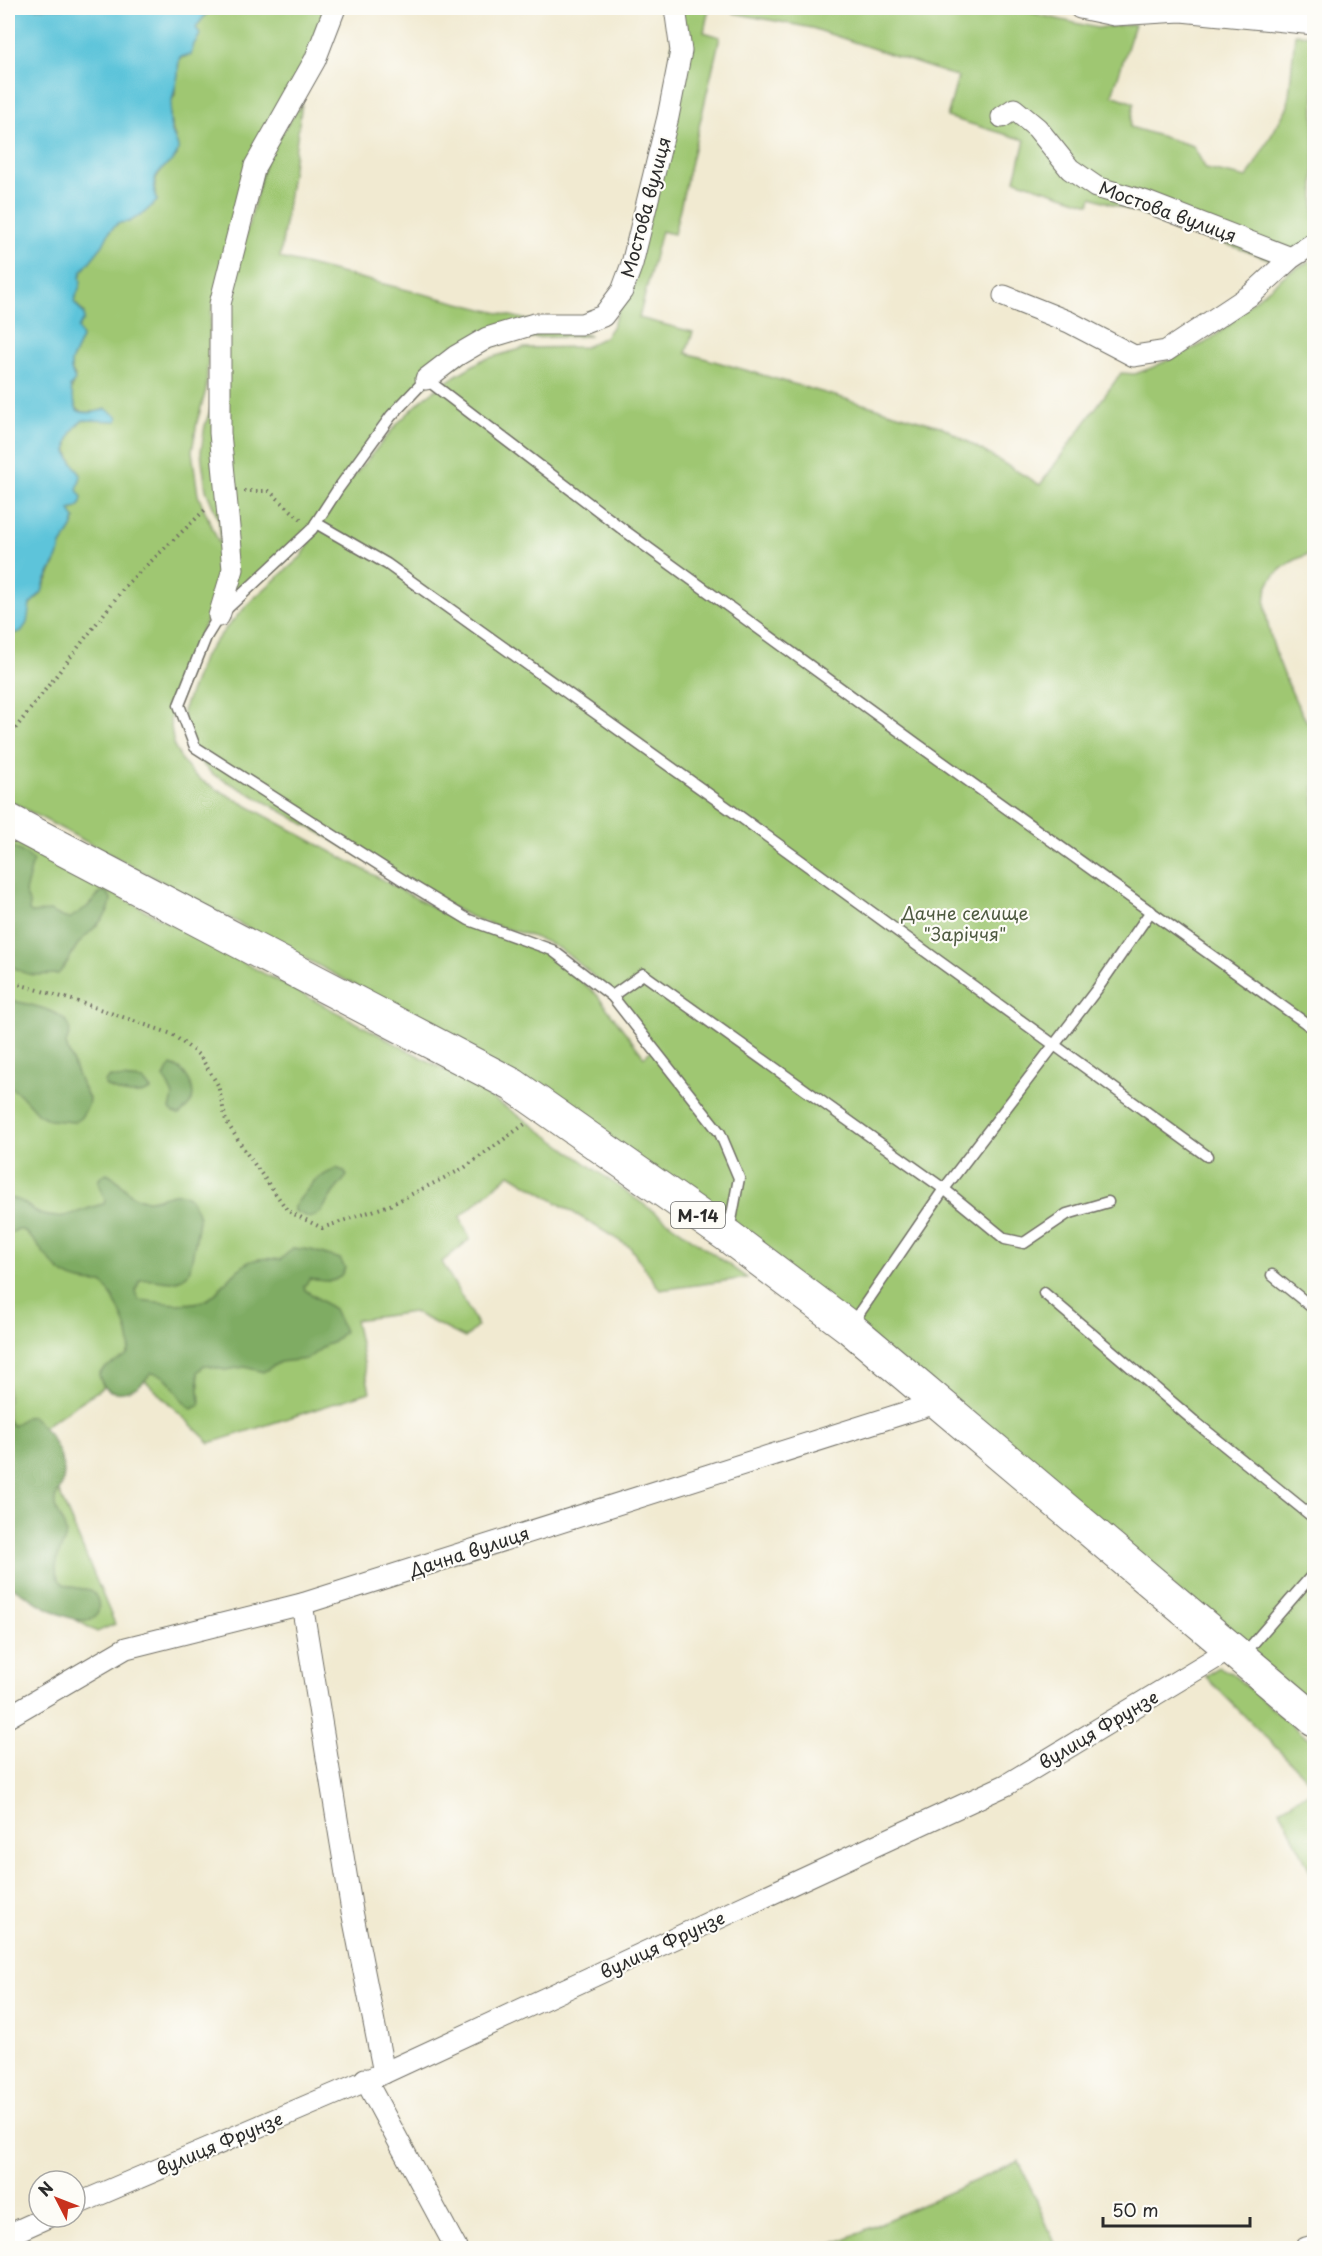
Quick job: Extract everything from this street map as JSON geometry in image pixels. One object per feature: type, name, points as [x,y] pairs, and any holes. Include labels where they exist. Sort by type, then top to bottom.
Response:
[{"type":"highway","name":"М-14","points":[[8,820],[513,1085],[548,1108],[728,1236],[849,1328],[1314,1719]]},
{"type":"street","points":[[219,616],[233,569],[220,433],[220,304],[255,165],[315,60],[335,8]]},
{"type":"street","name":"Мостова вулиця","points":[[426,379],[456,356],[487,338],[534,324],[582,324],[603,316],[622,291],[632,264],[660,151],[681,51],[675,8]]},
{"type":"street","points":[[1080,8],[1114,15],[1181,11],[1314,24]]},
{"type":"street","name":"Мостова вулиця","points":[[1002,117],[1014,109],[1037,128],[1070,169],[1096,187],[1144,201],[1292,258]]},
{"type":"street","points":[[1004,296],[1069,322],[1134,356],[1166,351],[1252,294],[1292,258],[1314,243]]},
{"type":"street","name":"Дачна вулиця","points":[[8,1717],[126,1648],[302,1604],[939,1402]]},
{"type":"street","points":[[302,1604],[352,1911],[375,2076],[456,2248]]},
{"type":"street","name":"вулиця Фрунзе","points":[[87,2200],[375,2076],[1006,1785],[1237,1652]]},
{"type":"street","points":[[8,2235],[27,2226]]},
{"type":"street","points":[[1306,2248],[1314,2246]]},
{"type":"lane","points":[[728,1236],[739,1178],[720,1133],[612,996],[552,950],[470,920],[396,876],[195,747],[179,705],[206,637],[219,616],[314,526],[391,416],[426,379],[625,531],[1314,1029]]},
{"type":"lane","points":[[314,526],[387,564],[742,818],[1207,1156]]},
{"type":"lane","points":[[849,1328],[944,1189],[1097,989],[1151,911]]},
{"type":"lane","points":[[612,996],[643,974],[944,1189],[1005,1239],[1024,1243],[1067,1214],[1108,1202]]},
{"type":"lane","points":[[1272,1275],[1314,1309]]},
{"type":"lane","points":[[1044,1293],[1194,1421],[1314,1518]]},
{"type":"lane","points":[[1237,1652],[1314,1573]]},
{"type":"path","points":[[8,738],[127,584],[225,491],[269,490],[314,526]]},
{"type":"path","points":[[8,981],[79,1002],[172,1034],[200,1056],[218,1085],[226,1121],[245,1151],[288,1211],[322,1228],[390,1205],[464,1168],[548,1108]]},
{"type":"green space","name":"Дачне селище \"Заріччя\"","points":[[211,8],[331,8],[291,93],[211,313],[206,390],[192,451],[198,495],[222,550],[223,561],[217,597],[197,641],[170,720],[174,746],[193,774],[204,782],[465,925],[539,950],[557,959],[597,995],[644,1057],[655,1047],[602,985],[564,952],[529,935],[467,915],[212,774],[191,752],[186,742],[183,730],[183,711],[204,656],[252,600],[302,556],[342,490],[398,423],[424,398],[482,360],[524,348],[585,347],[605,337],[612,327],[636,266],[670,114],[673,8],[709,8],[704,32],[720,37],[674,234],[661,231],[639,318],[693,332],[686,353],[943,427],[1040,485],[1121,373],[1135,374],[1205,343],[1228,326],[1244,309],[1289,272],[1314,259],[1314,552],[1295,560],[1274,576],[1266,596],[1266,614],[1271,636],[1287,681],[1296,702],[1314,732],[1314,1708],[930,1381],[364,990],[8,800],[8,634],[16,633],[30,604],[40,595],[58,557],[61,545],[72,528],[75,519],[70,510],[77,508],[81,501],[77,490],[79,472],[68,450],[70,435],[83,420],[117,420],[106,409],[96,412],[80,411],[73,401],[71,394],[75,376],[71,370],[71,362],[82,338],[78,328],[84,313],[74,302],[82,271],[110,231],[118,223],[129,222],[144,213],[157,201],[154,186],[158,175],[177,155],[177,145],[170,120],[171,101],[175,95],[180,57],[185,57],[200,35],[196,27]]},
{"type":"green space","points":[[734,8],[1019,8],[1097,28],[1135,24],[1112,95],[1134,103],[1130,127],[1193,146],[1206,169],[1247,178],[1288,106],[1295,34],[1314,35],[1314,248],[1280,263],[1092,197],[1090,204],[1015,180],[1025,140],[947,117],[958,77],[812,28],[733,13]]},
{"type":"green space","points":[[302,103],[280,258],[591,336],[526,338],[500,344],[477,352],[417,392],[392,416],[296,551],[268,577],[225,598],[219,521],[206,490],[201,452],[205,425],[212,406],[215,348],[268,153]]},
{"type":"green space","points":[[8,837],[462,1079],[524,1119],[747,1278],[660,1290],[630,1247],[510,1174],[460,1217],[470,1239],[442,1262],[478,1326],[465,1338],[413,1312],[355,1320],[370,1392],[210,1443],[132,1368],[34,1433],[115,1624],[97,1632],[8,1581]]},
{"type":"green space","points":[[8,844],[33,861],[25,892],[30,905],[29,911],[32,913],[50,911],[69,919],[87,907],[101,892],[106,892],[111,898],[104,917],[79,943],[58,974],[25,973],[8,962]]},
{"type":"green space","points":[[8,1000],[51,1012],[65,1020],[69,1026],[66,1045],[89,1099],[88,1106],[80,1119],[74,1122],[50,1120],[38,1114],[20,1094],[8,1087]]},
{"type":"green space","points":[[171,1065],[188,1078],[193,1095],[187,1108],[179,1115],[170,1109],[173,1096],[164,1077]]},
{"type":"green space","points":[[110,1077],[143,1080],[151,1090],[140,1094],[122,1092],[105,1085]]},
{"type":"green space","points":[[336,1168],[344,1171],[347,1176],[321,1212],[310,1218],[294,1211],[294,1206],[315,1180]]},
{"type":"green space","points":[[107,1173],[133,1196],[144,1200],[175,1194],[188,1196],[199,1218],[188,1273],[172,1282],[140,1280],[135,1292],[139,1300],[174,1304],[201,1302],[213,1295],[246,1263],[261,1259],[280,1260],[293,1248],[311,1250],[340,1259],[345,1268],[335,1280],[310,1279],[304,1286],[305,1290],[334,1309],[344,1331],[334,1342],[307,1359],[280,1362],[263,1372],[245,1367],[225,1370],[204,1365],[198,1372],[200,1405],[192,1409],[186,1405],[169,1381],[158,1374],[151,1373],[141,1384],[128,1391],[116,1392],[105,1387],[99,1374],[126,1356],[129,1350],[127,1330],[118,1307],[102,1283],[87,1282],[65,1275],[25,1231],[18,1229],[8,1235],[8,1198],[26,1204],[40,1214],[65,1216],[104,1204],[105,1200],[98,1181]]},
{"type":"green space","points":[[32,1416],[50,1436],[63,1463],[63,1480],[55,1505],[66,1535],[58,1558],[57,1576],[65,1585],[93,1592],[98,1599],[99,1608],[92,1619],[69,1618],[40,1604],[8,1584],[8,1420],[13,1426],[25,1417]]},
{"type":"green space","points":[[1219,1667],[1231,1673],[1314,1744],[1314,1786],[1205,1676]]},
{"type":"green space","points":[[1314,1789],[1314,1879],[1280,1809]]},
{"type":"green space","points":[[1019,2161],[1057,2248],[825,2248]]},
{"type":"water","points":[[8,8],[211,8],[196,27],[200,35],[191,55],[179,59],[170,115],[171,129],[178,150],[172,161],[157,174],[154,189],[157,201],[144,213],[129,222],[118,223],[110,231],[80,277],[81,283],[74,302],[84,314],[84,320],[78,328],[82,338],[71,362],[75,380],[70,387],[77,410],[80,412],[106,409],[118,417],[117,421],[83,420],[70,435],[67,445],[68,455],[81,476],[77,490],[82,497],[80,506],[70,510],[75,519],[72,528],[61,545],[42,592],[30,604],[27,623],[21,632],[8,634]]}]
